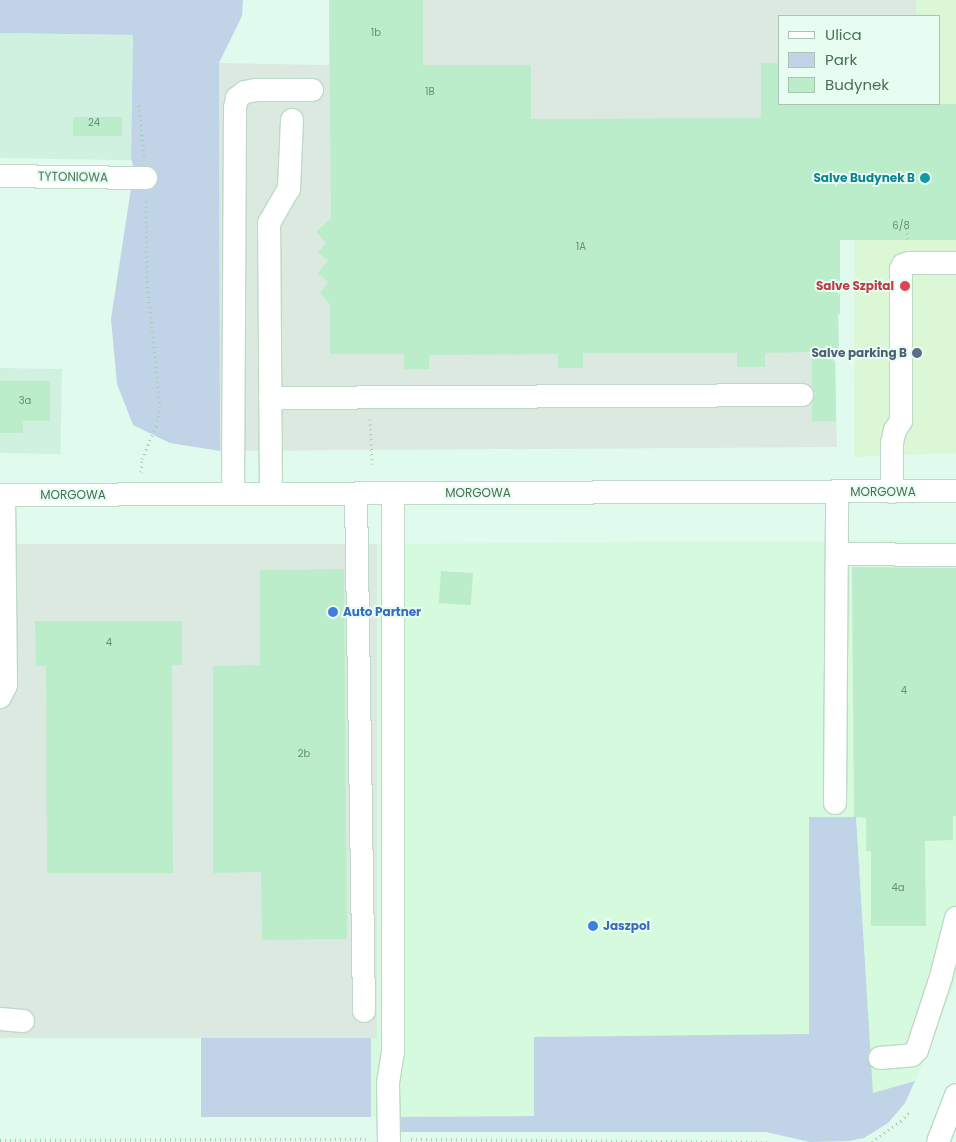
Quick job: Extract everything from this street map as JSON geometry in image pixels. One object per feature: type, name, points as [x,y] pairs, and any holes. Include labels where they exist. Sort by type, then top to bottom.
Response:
[{"type":"street","points":[[233,494],[235,108],[237,98],[245,92],[256,90],[312,90]]},
{"type":"street","points":[[271,494],[269,223],[289,189],[292,120]]},
{"type":"street","name":"TYTONIOWA","points":[[0,176],[146,178]]},
{"type":"street","points":[[892,492],[892,443],[895,430],[901,421],[901,269],[903,265],[909,263],[956,264]]},
{"type":"street","points":[[270,398],[802,396]]},
{"type":"street","points":[[835,803],[837,492]]},
{"type":"street","name":"MORGOWA","points":[[2,495],[956,492]]},
{"type":"street","points":[[356,494],[364,1011]]},
{"type":"street","points":[[389,1142],[388,1083],[393,1052],[392,494]]},
{"type":"street","points":[[0,697],[6,685],[2,495]]},
{"type":"street","points":[[837,554],[956,555]]},
{"type":"street","points":[[880,1058],[912,1055],[917,1050],[952,944],[956,918]]},
{"type":"street","points":[[0,1019],[23,1021]]},
{"type":"street","points":[[938,1142],[956,1095]]},
{"type":"path","points":[[138,105],[146,178],[147,282],[160,407],[156,426],[142,459],[139,495]]},
{"type":"path","points":[[369,397],[372,464]]},
{"type":"path","points":[[872,1142],[902,1122],[910,1110]]},
{"type":"shaded area","points":[[329,0],[916,0],[916,15],[778,15],[778,105],[940,105],[956,240],[839,141],[840,314],[838,315],[839,352],[835,353],[837,447],[220,451],[219,63],[329,65]]},
{"type":"shaded area","name":"Salve Szpital","points":[[916,0],[956,0],[956,453],[854,457],[855,119],[761,106],[761,63],[778,63],[778,105],[941,105],[941,15],[916,15]]},
{"type":"shaded area","points":[[0,33],[133,35],[131,160],[0,158]]},
{"type":"shaded area","points":[[0,368],[62,369],[61,454],[0,453]]},
{"type":"shaded area","name":"Jaszpol","points":[[956,540],[956,979],[915,1081],[873,1094],[856,817],[809,817],[809,1035],[534,1037],[535,1116],[370,1117],[371,1038],[377,1038],[377,544]]},
{"type":"shaded area","points":[[0,544],[377,544],[377,1038],[0,1038]]},
{"type":"green space","points":[[0,0],[243,0],[242,16],[219,63],[220,451],[170,443],[133,425],[117,384],[111,319],[134,169],[131,158],[133,35],[0,33]]},
{"type":"green space","points":[[809,817],[856,817],[873,1093],[915,1081],[905,1103],[888,1123],[864,1138],[849,1141],[810,1142],[766,1132],[399,1132],[399,1117],[534,1116],[534,1037],[809,1034]]},
{"type":"green space","points":[[201,1038],[371,1038],[371,1117],[201,1117]]},
{"type":"building","points":[[329,0],[423,0],[423,65],[531,65],[531,119],[761,118],[761,63],[778,63],[778,105],[956,104],[956,240],[840,240],[839,352],[835,352],[836,421],[812,421],[812,403],[815,394],[812,387],[812,352],[765,353],[765,367],[737,367],[737,353],[583,353],[583,368],[558,368],[558,354],[429,355],[429,369],[404,369],[404,354],[330,354],[330,305],[320,293],[328,282],[318,273],[328,261],[318,252],[326,243],[316,232],[331,218]]},
{"type":"building","points":[[73,117],[122,117],[122,136],[73,136]]},
{"type":"building","points":[[0,381],[50,381],[50,421],[23,421],[23,433],[0,433]]},
{"type":"building","points":[[852,567],[956,568],[956,816],[953,816],[953,840],[925,841],[926,926],[871,926],[871,851],[866,851],[866,818],[854,817]]},
{"type":"building","points":[[344,569],[347,939],[262,940],[261,872],[213,873],[213,666],[260,665],[260,570]]},
{"type":"building","points":[[441,571],[473,573],[471,605],[439,603]]},
{"type":"building","points":[[35,621],[182,621],[182,665],[172,665],[173,873],[47,873],[46,666],[36,666]]},
{"type":"place","name":"Salve Budynek B","points":[[925,178]]},
{"type":"place","name":"Salve Szpital","points":[[905,286]]},
{"type":"place","name":"Salve parking B","points":[[917,353]]},
{"type":"place","name":"Auto Partner","points":[[333,612]]},
{"type":"place","name":"Jaszpol","points":[[593,926]]}]
